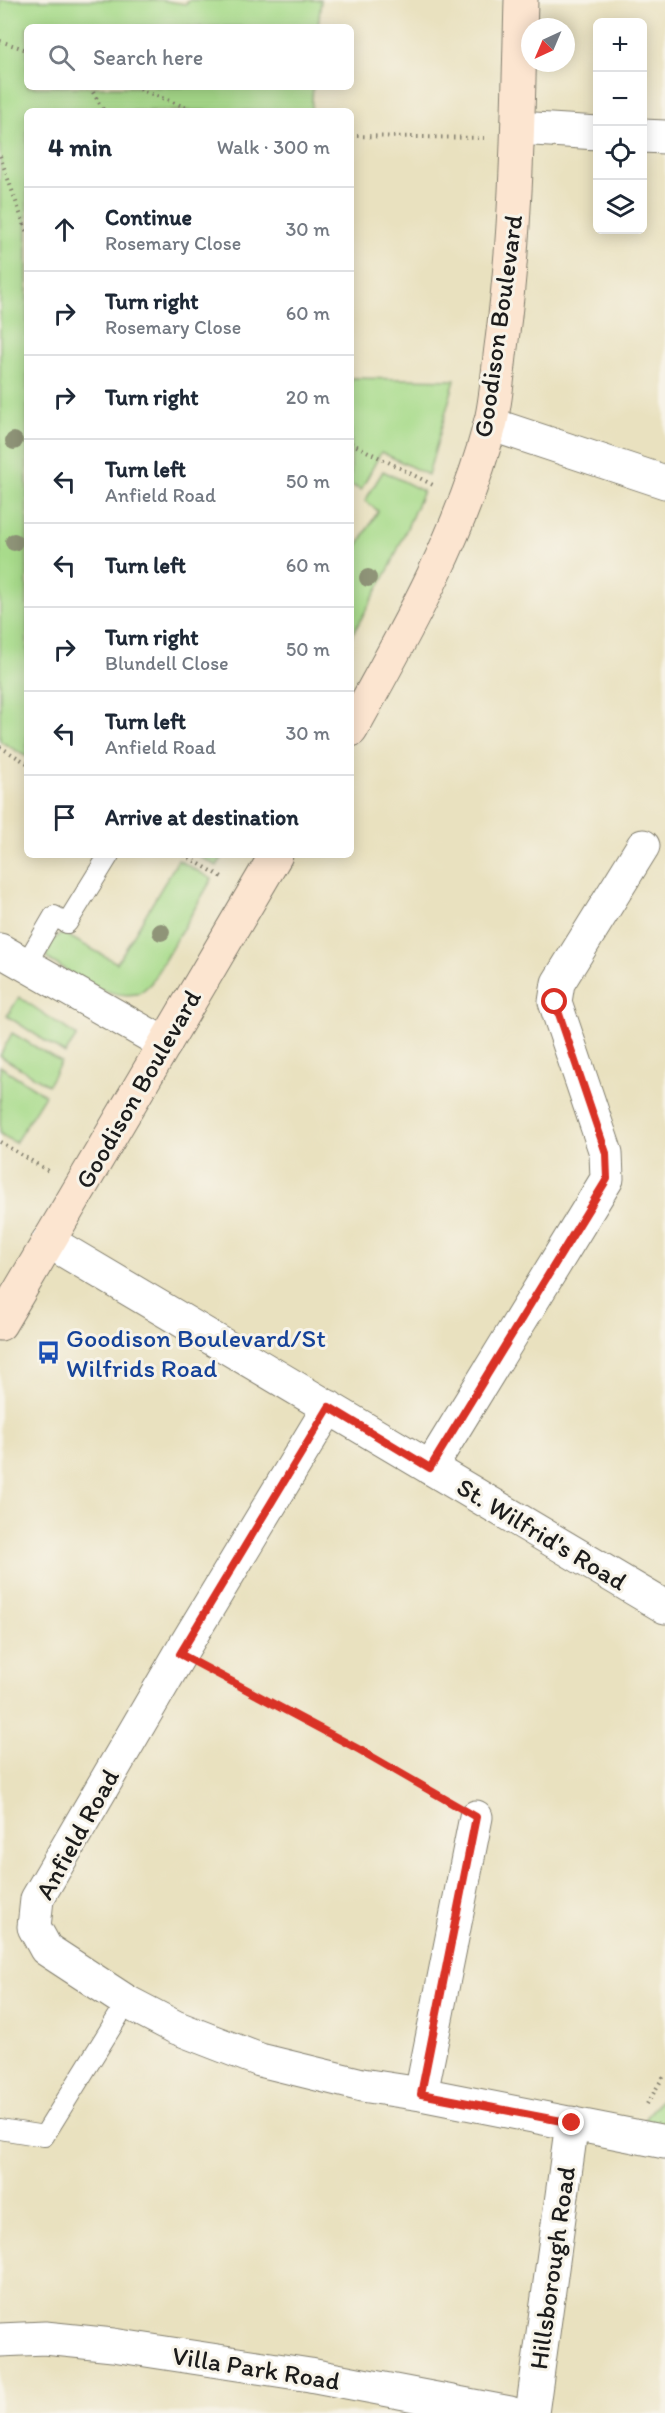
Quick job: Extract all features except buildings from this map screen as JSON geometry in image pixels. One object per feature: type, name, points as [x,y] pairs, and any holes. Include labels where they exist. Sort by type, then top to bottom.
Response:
[{"type":"street","name":"Goodison Boulevard","points":[[354,725],[410,625],[464,501],[490,424],[511,272],[518,133],[521,0]]},
{"type":"street","points":[[518,133],[593,133]]},
{"type":"street","points":[[647,136],[665,137]]},
{"type":"street","points":[[490,424],[665,482]]},
{"type":"street","points":[[430,1468],[607,1179],[606,1153],[555,1002],[558,983],[643,846]]},
{"type":"street","name":"Goodison Boulevard","points":[[0,1324],[274,858]]},
{"type":"street","points":[[13,957],[165,1044]]},
{"type":"street","name":"St. Wilfrid's Road","points":[[48,1241],[665,1607]]},
{"type":"street","name":"Anfield Road","points":[[329,1407],[180,1654],[37,1899],[34,1927],[46,1949],[127,2002],[176,2027],[260,2060],[362,2085],[421,2094],[665,2142]]},
{"type":"street","points":[[421,2094],[476,1817]]},
{"type":"street","name":"Hillsborough Road","points":[[532,2413],[572,2123]]},
{"type":"street","name":"Villa Park Road","points":[[0,2340],[45,2338],[124,2347],[310,2375],[510,2413]]},
{"type":"lane","points":[[13,957],[54,916],[67,924],[107,858]]},
{"type":"lane","points":[[0,2129],[44,2136],[127,2002]]},
{"type":"path","points":[[0,41],[24,49]]},
{"type":"path","points":[[92,90],[102,108]]},
{"type":"path","points":[[142,90],[187,108]]},
{"type":"path","points":[[354,136],[518,133]]},
{"type":"path","points":[[0,156],[24,224]]},
{"type":"path","points":[[354,445],[464,501]]},
{"type":"path","points":[[0,747],[24,761]]},
{"type":"path","points":[[189,858],[252,895]]},
{"type":"path","points":[[0,1142],[79,1190]]},
{"type":"path","points":[[180,1654],[360,1750],[476,1817]]},
{"type":"green space","points":[[0,0],[161,0],[185,4],[190,0],[321,0],[318,24],[24,24],[24,90],[313,90],[311,108],[24,108],[24,755],[0,741]]},
{"type":"green space","points":[[354,378],[455,380],[428,475],[381,452],[361,490],[354,486]]},
{"type":"green space","points":[[383,471],[423,491],[391,565],[354,632],[354,552],[378,511],[365,501]]},
{"type":"green space","points":[[202,858],[222,858],[217,866]]},
{"type":"green space","points":[[178,860],[212,879],[151,983],[142,991],[124,995],[100,989],[46,958],[52,940],[63,933],[117,963]]},
{"type":"green space","points":[[19,997],[77,1036],[65,1054],[7,1016]]},
{"type":"green space","points":[[12,1033],[61,1062],[48,1085],[0,1056]]},
{"type":"green space","points":[[0,1066],[45,1095],[15,1143],[0,1134]]},
{"type":"green space","points":[[665,2093],[665,2131],[639,2128]]},
{"type":"place","name":"Goodison Boulevard/St Wilfrids Road","points":[[48,1353]]},
{"type":"route","points":[[555,1002],[606,1153],[607,1179],[430,1468],[329,1407],[180,1654],[360,1750],[476,1817],[421,2094],[572,2123]]}]
